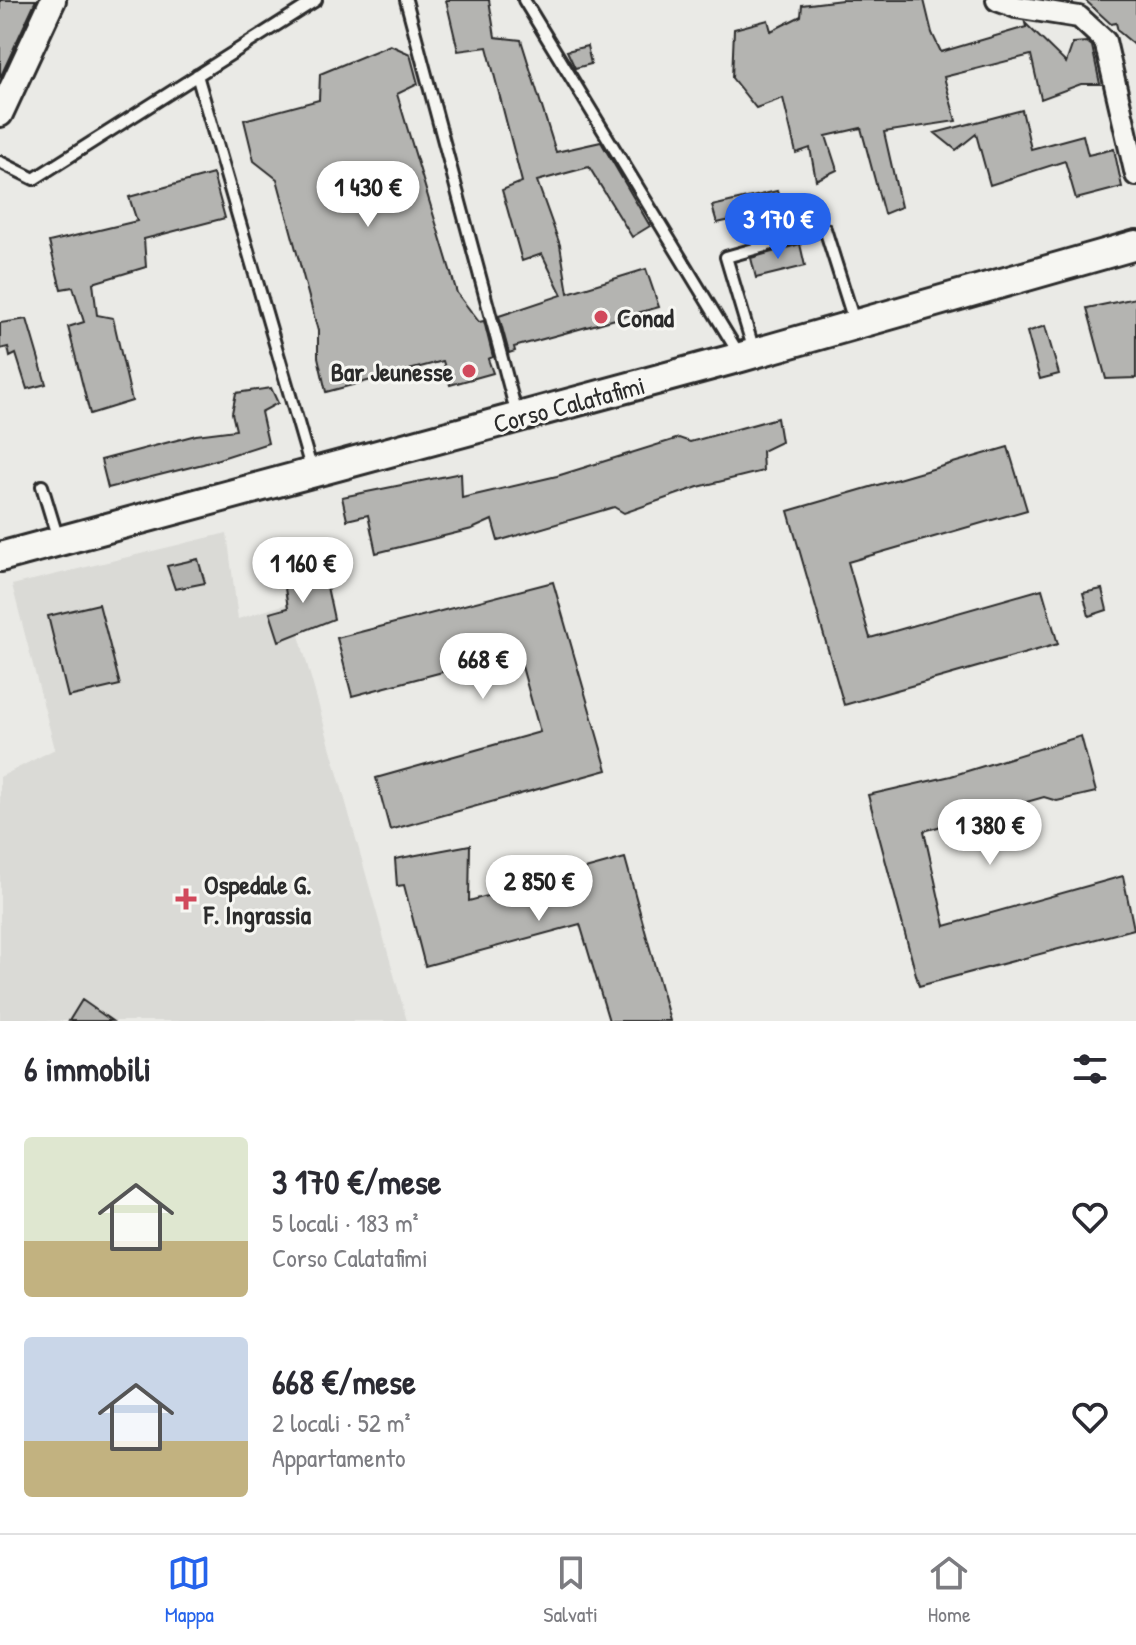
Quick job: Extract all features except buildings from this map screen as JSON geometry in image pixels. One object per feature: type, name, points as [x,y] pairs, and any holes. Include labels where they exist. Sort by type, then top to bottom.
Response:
[{"type":"main road","name":"Corso Calatafimi","points":[[0,557],[748,355],[1136,245]]},
{"type":"street","points":[[0,114],[53,0]]},
{"type":"street","points":[[997,0],[1016,7],[1079,17],[1105,41],[1136,175]]},
{"type":"lane","points":[[0,162],[34,179],[316,0]]},
{"type":"lane","points":[[406,0],[518,418]]},
{"type":"lane","points":[[524,0],[748,355]]},
{"type":"lane","points":[[197,75],[313,473]]},
{"type":"lane","points":[[748,355],[726,257],[825,229],[855,325]]},
{"type":"lane","points":[[42,486],[58,541]]},
{"type":"shaded area","name":"Ospedale G. F. Ingrassia","points":[[227,533],[238,619],[290,603],[407,1021],[0,1021],[0,777],[55,749],[12,585]]},
{"type":"place","name":"Conad","points":[[601,317]]},
{"type":"place","name":"Bar Jeunesse","points":[[469,371]]},
{"type":"place","name":"Ospedale G. F. Ingrassia","points":[[186,899]]}]
